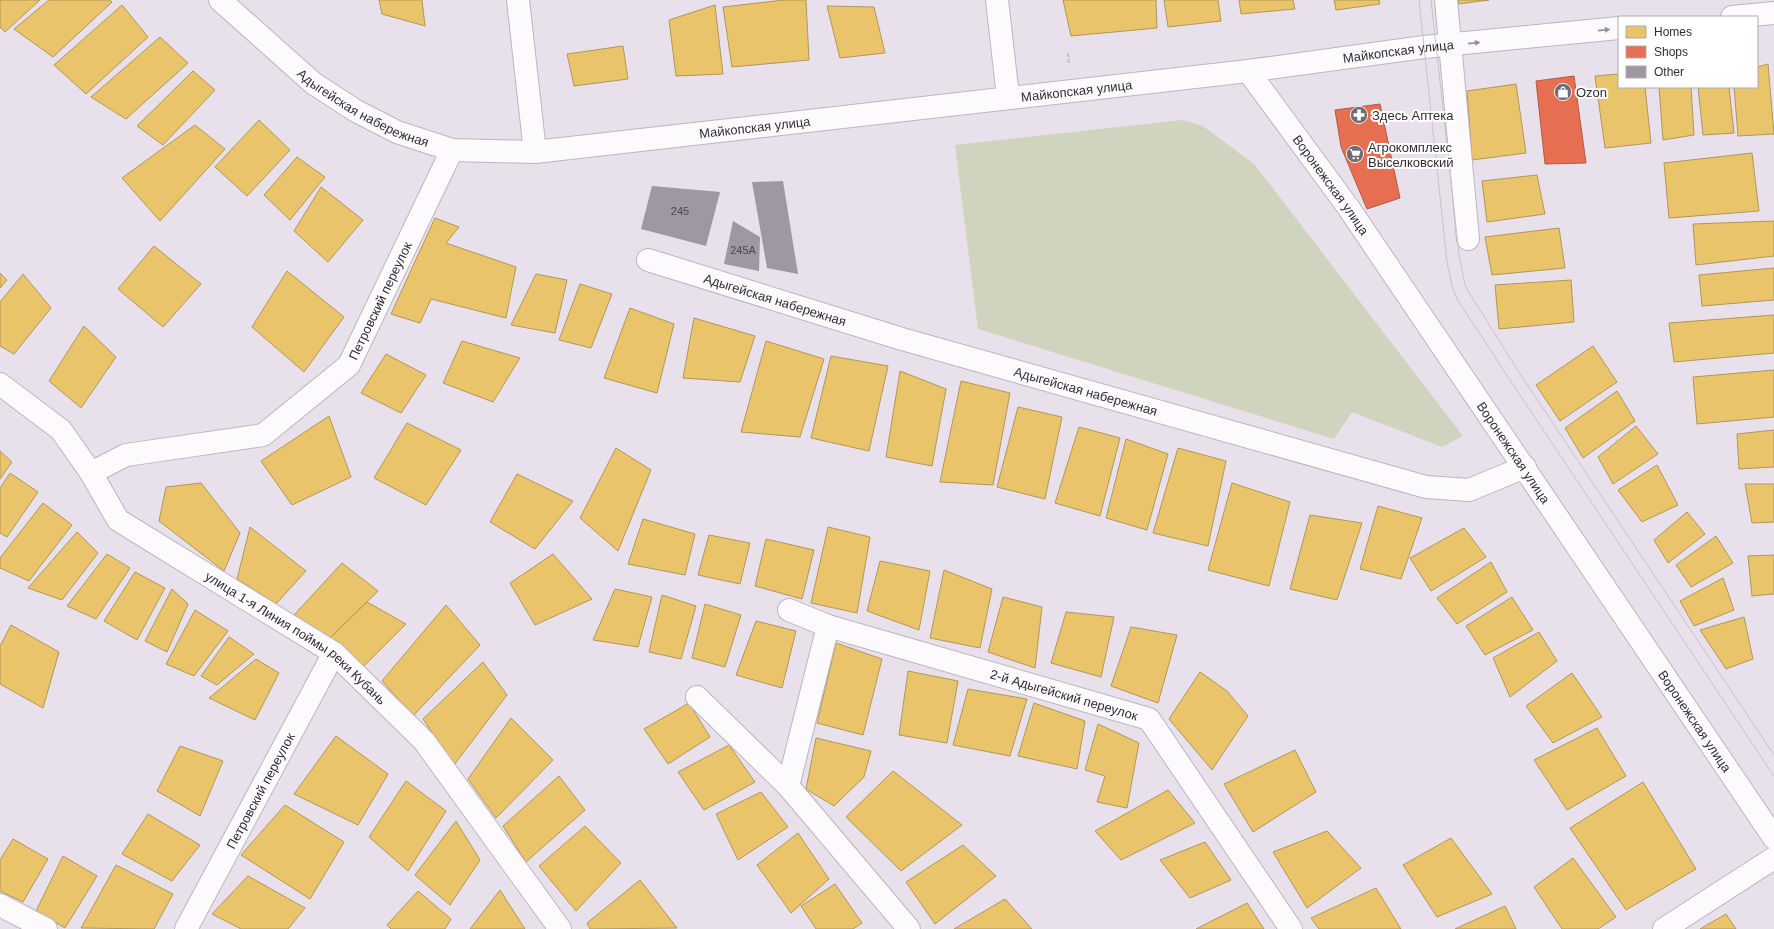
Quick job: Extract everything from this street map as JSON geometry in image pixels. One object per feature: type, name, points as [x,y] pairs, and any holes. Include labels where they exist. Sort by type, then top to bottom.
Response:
[{"type":"street","name":"Адыгейская набережная","points":[[220,0],[313,83],[356,111],[397,132],[452,150],[534,152]]},
{"type":"street","points":[[518,0],[534,152]]},
{"type":"street","points":[[996,0],[1008,97]]},
{"type":"street","points":[[1446,0],[1443,46],[1468,239]]},
{"type":"street","points":[[1742,16],[1774,13]]},
{"type":"street","name":"Майкопская улица","points":[[534,152],[1008,97],[1248,71],[1443,46],[1618,28]]},
{"type":"street","name":"Воронежская улица","points":[[1248,71],[1348,207],[1525,467],[1774,838]]},
{"type":"street","name":"Петровский переулок","points":[[91,473],[126,455],[262,435],[349,366],[452,150]]},
{"type":"street","name":"Адыгейская набережная","points":[[648,260],[910,341],[1426,487],[1469,490],[1525,467]]},
{"type":"street","name":"улица 1-я Линия поймы реки Кубань","points":[[0,384],[61,430],[91,473],[118,520],[334,653],[424,741],[560,929]]},
{"type":"street","name":"2-й Адыгейский переулок","points":[[789,610],[828,626],[1149,719],[1291,929]]},
{"type":"street","points":[[788,786],[828,626]]},
{"type":"street","name":"Петровский переулок","points":[[186,929],[334,653]]},
{"type":"street","points":[[697,697],[788,786],[909,929]]},
{"type":"street","points":[[1664,929],[1774,858]]},
{"type":"street","points":[[0,905],[46,929]]},
{"type":"green space","points":[[1183,120],[1203,126],[1255,165],[1463,436],[1442,447],[1352,412],[1334,439],[978,329],[955,145]]},
{"type":"building: Homes","points":[[0,0],[40,0],[5,32],[0,27]]},
{"type":"building: Homes","points":[[49,0],[110,0],[112,2],[53,57],[14,29]]},
{"type":"building: Homes","points":[[379,0],[422,0],[425,26],[382,14]]},
{"type":"building: Homes","points":[[784,0],[806,0],[809,60],[732,67],[723,7]]},
{"type":"building: Homes","points":[[1063,0],[1156,0],[1157,28],[1071,36]]},
{"type":"building: Homes","points":[[1164,0],[1218,0],[1221,21],[1168,27]]},
{"type":"building: Homes","points":[[1239,0],[1293,0],[1295,9],[1241,14]]},
{"type":"building: Homes","points":[[1334,0],[1379,0],[1380,4],[1336,10]]},
{"type":"building: Homes","points":[[1458,0],[1489,0],[1458,4]]},
{"type":"building: Homes","points":[[122,5],[148,37],[86,94],[54,65]]},
{"type":"building: Homes","points":[[715,5],[723,74],[676,76],[669,20]]},
{"type":"building: Homes","points":[[827,6],[874,7],[885,53],[840,58]]},
{"type":"building: Homes","points":[[160,37],[188,63],[126,119],[91,97]]},
{"type":"building: Homes","points":[[623,46],[628,79],[574,86],[567,54]]},
{"type":"building: Homes","points":[[1768,64],[1774,134],[1738,136],[1734,88],[1758,88],[1758,67]]},
{"type":"building: Homes","points":[[193,71],[215,90],[163,145],[137,126]]},
{"type":"building: Homes","points":[[1618,74],[1618,88],[1645,88],[1651,143],[1605,148],[1595,76]]},
{"type":"building: Homes","points":[[1516,84],[1526,153],[1472,160],[1467,91]]},
{"type":"building: Homes","points":[[1659,88],[1691,88],[1694,135],[1663,140]]},
{"type":"building: Homes","points":[[1698,88],[1729,88],[1734,133],[1703,135]]},
{"type":"building: Homes","points":[[259,120],[290,150],[247,196],[215,167]]},
{"type":"building: Homes","points":[[195,125],[225,149],[160,221],[122,178]]},
{"type":"building: Homes","points":[[1752,153],[1759,211],[1669,218],[1664,163]]},
{"type":"building: Homes","points":[[297,157],[325,177],[290,220],[264,195]]},
{"type":"building: Homes","points":[[1537,175],[1545,214],[1487,222],[1482,181]]},
{"type":"building: Homes","points":[[321,187],[363,220],[328,262],[294,231]]},
{"type":"building: Homes","points":[[435,218],[459,227],[446,243],[516,267],[506,318],[431,299],[420,323],[391,314]]},
{"type":"building: Homes","points":[[1774,221],[1774,256],[1696,265],[1693,224]]},
{"type":"building: Homes","points":[[1559,228],[1565,268],[1492,275],[1485,237]]},
{"type":"building: Homes","points":[[154,246],[201,284],[163,327],[118,289]]},
{"type":"building: Homes","points":[[1774,268],[1774,300],[1702,306],[1699,275]]},
{"type":"building: Homes","points":[[287,271],[344,317],[304,372],[252,327]]},
{"type":"building: Homes","points":[[0,273],[7,280],[0,288]]},
{"type":"building: Homes","points":[[23,274],[51,308],[14,354],[0,346],[0,302]]},
{"type":"building: Homes","points":[[536,274],[567,280],[555,333],[511,325]]},
{"type":"building: Homes","points":[[1571,280],[1574,322],[1499,329],[1495,285]]},
{"type":"building: Homes","points":[[580,284],[612,294],[591,348],[559,340]]},
{"type":"building: Homes","points":[[630,308],[674,324],[657,393],[604,378]]},
{"type":"building: Homes","points":[[1774,315],[1774,353],[1674,362],[1669,323]]},
{"type":"building: Homes","points":[[694,318],[755,336],[740,382],[683,378]]},
{"type":"building: Homes","points":[[84,326],[116,357],[81,408],[49,381]]},
{"type":"building: Homes","points":[[462,341],[520,358],[493,402],[443,383]]},
{"type":"building: Homes","points":[[766,341],[824,359],[800,437],[741,432]]},
{"type":"building: Homes","points":[[1593,346],[1617,382],[1560,421],[1536,385]]},
{"type":"building: Homes","points":[[386,354],[426,375],[401,413],[361,393]]},
{"type":"building: Homes","points":[[831,356],[888,366],[869,451],[811,438]]},
{"type":"building: Homes","points":[[1774,370],[1774,417],[1697,424],[1693,377]]},
{"type":"building: Homes","points":[[900,371],[946,389],[932,466],[886,457]]},
{"type":"building: Homes","points":[[961,381],[1010,393],[993,485],[940,482]]},
{"type":"building: Homes","points":[[1617,391],[1635,421],[1583,458],[1565,428]]},
{"type":"building: Homes","points":[[1018,407],[1062,417],[1045,499],[997,487]]},
{"type":"building: Homes","points":[[329,416],[351,477],[292,505],[261,461]]},
{"type":"building: Homes","points":[[407,423],[461,450],[426,505],[374,478]]},
{"type":"building: Homes","points":[[1636,426],[1658,454],[1613,484],[1598,457]]},
{"type":"building: Homes","points":[[1079,427],[1120,438],[1100,516],[1055,503]]},
{"type":"building: Homes","points":[[1774,430],[1774,467],[1739,469],[1737,434]]},
{"type":"building: Homes","points":[[1126,439],[1168,454],[1147,530],[1106,518]]},
{"type":"building: Homes","points":[[616,448],[651,470],[618,551],[580,518]]},
{"type":"building: Homes","points":[[1178,448],[1226,461],[1208,546],[1153,533]]},
{"type":"building: Homes","points":[[0,451],[12,462],[0,479]]},
{"type":"building: Homes","points":[[1657,465],[1678,505],[1642,522],[1618,490]]},
{"type":"building: Homes","points":[[10,473],[38,492],[7,537],[0,533],[0,488]]},
{"type":"building: Homes","points":[[517,474],[573,501],[535,549],[490,522]]},
{"type":"building: Homes","points":[[201,483],[240,533],[224,571],[159,521],[166,487]]},
{"type":"building: Homes","points":[[1232,483],[1290,502],[1269,586],[1208,570]]},
{"type":"building: Homes","points":[[1745,484],[1774,484],[1774,522],[1752,523]]},
{"type":"building: Homes","points":[[43,503],[72,525],[29,581],[0,568],[0,558]]},
{"type":"building: Homes","points":[[1378,506],[1422,518],[1401,579],[1360,569]]},
{"type":"building: Homes","points":[[1687,512],[1705,534],[1668,563],[1654,540]]},
{"type":"building: Homes","points":[[1310,515],[1362,523],[1337,600],[1290,589]]},
{"type":"building: Homes","points":[[643,519],[695,534],[685,575],[628,564]]},
{"type":"building: Homes","points":[[250,527],[306,571],[276,604],[237,579]]},
{"type":"building: Homes","points":[[828,527],[870,537],[857,613],[811,603]]},
{"type":"building: Homes","points":[[1464,528],[1486,557],[1431,591],[1410,558]]},
{"type":"building: Homes","points":[[77,532],[98,553],[62,600],[28,588]]},
{"type":"building: Homes","points":[[709,535],[750,543],[740,584],[698,575]]},
{"type":"building: Homes","points":[[1716,536],[1733,563],[1691,587],[1676,565]]},
{"type":"building: Homes","points":[[766,539],[814,550],[802,599],[755,586]]},
{"type":"building: Homes","points":[[107,554],[130,568],[96,619],[67,606]]},
{"type":"building: Homes","points":[[553,554],[592,599],[535,625],[510,583]]},
{"type":"building: Homes","points":[[1774,555],[1774,594],[1752,596],[1748,556]]},
{"type":"building: Homes","points":[[880,561],[930,571],[919,630],[867,611]]},
{"type":"building: Homes","points":[[1491,562],[1507,592],[1457,624],[1437,598]]},
{"type":"building: Homes","points":[[342,563],[378,591],[330,638],[294,615]]},
{"type":"building: Homes","points":[[944,570],[992,589],[980,648],[930,638]]},
{"type":"building: Homes","points":[[135,572],[165,588],[137,640],[104,621]]},
{"type":"building: Homes","points":[[1723,578],[1734,610],[1694,626],[1680,601]]},
{"type":"building: Homes","points":[[172,589],[188,604],[167,652],[145,641]]},
{"type":"building: Homes","points":[[615,589],[652,597],[638,647],[593,640]]},
{"type":"building: Homes","points":[[662,595],[696,606],[681,659],[649,652]]},
{"type":"building: Homes","points":[[1003,597],[1042,607],[1035,668],[988,652]]},
{"type":"building: Homes","points":[[1512,597],[1533,630],[1485,655],[1466,626]]},
{"type":"building: Homes","points":[[367,602],[406,624],[362,668],[330,638]]},
{"type":"building: Homes","points":[[705,604],[741,615],[725,667],[692,658]]},
{"type":"building: Homes","points":[[446,605],[480,645],[413,716],[382,681]]},
{"type":"building: Homes","points":[[195,610],[228,631],[194,676],[166,664]]},
{"type":"building: Homes","points":[[1066,612],[1114,617],[1101,677],[1051,663]]},
{"type":"building: Homes","points":[[1744,617],[1753,659],[1726,669],[1700,630]]},
{"type":"building: Homes","points":[[756,621],[796,631],[782,688],[736,675]]},
{"type":"building: Homes","points":[[11,625],[59,652],[43,708],[0,684],[0,646]]},
{"type":"building: Homes","points":[[1131,627],[1177,635],[1158,703],[1111,686]]},
{"type":"building: Homes","points":[[1539,632],[1557,661],[1510,697],[1493,658]]},
{"type":"building: Homes","points":[[229,637],[254,654],[217,685],[201,676]]},
{"type":"building: Homes","points":[[836,643],[882,659],[863,735],[817,723]]},
{"type":"building: Homes","points":[[256,659],[279,673],[255,720],[209,698]]},
{"type":"building: Homes","points":[[483,662],[507,695],[454,765],[423,719]]},
{"type":"building: Homes","points":[[908,671],[958,681],[947,743],[899,735]]},
{"type":"building: Homes","points":[[1200,672],[1227,691],[1248,716],[1212,770],[1169,719]]},
{"type":"building: Homes","points":[[1572,673],[1602,717],[1553,743],[1526,706]]},
{"type":"building: Homes","points":[[968,689],[1027,699],[1010,756],[953,745]]},
{"type":"building: Homes","points":[[689,703],[710,737],[668,764],[644,729]]},
{"type":"building: Homes","points":[[1034,703],[1085,721],[1077,769],[1018,756]]},
{"type":"building: Homes","points":[[511,718],[553,760],[496,818],[468,779]]},
{"type":"building: Homes","points":[[1098,724],[1139,743],[1127,808],[1097,802],[1105,776],[1085,770]]},
{"type":"building: Homes","points":[[1597,728],[1626,776],[1567,810],[1534,760]]},
{"type":"building: Homes","points":[[336,736],[388,774],[358,825],[294,794]]},
{"type":"building: Homes","points":[[816,738],[871,751],[864,777],[834,806],[806,789]]},
{"type":"building: Homes","points":[[729,745],[755,782],[704,810],[678,772]]},
{"type":"building: Homes","points":[[180,746],[223,761],[200,816],[157,791]]},
{"type":"building: Homes","points":[[1295,750],[1316,792],[1253,832],[1224,784]]},
{"type":"building: Homes","points":[[893,771],[962,825],[901,871],[846,817]]},
{"type":"building: Homes","points":[[559,776],[585,810],[526,862],[503,826]]},
{"type":"building: Homes","points":[[406,781],[446,811],[408,871],[369,837]]},
{"type":"building: Homes","points":[[1643,782],[1696,869],[1626,910],[1570,828]]},
{"type":"building: Homes","points":[[1168,790],[1195,823],[1121,860],[1095,831]]},
{"type":"building: Homes","points":[[761,792],[788,827],[738,860],[716,814]]},
{"type":"building: Homes","points":[[285,805],[344,842],[310,899],[241,855]]},
{"type":"building: Homes","points":[[148,814],[200,845],[172,881],[122,854]]},
{"type":"building: Homes","points":[[456,821],[480,860],[450,905],[415,875]]},
{"type":"building: Homes","points":[[585,826],[621,863],[576,911],[539,866]]},
{"type":"building: Homes","points":[[1327,831],[1361,868],[1307,908],[1273,852]]},
{"type":"building: Homes","points":[[798,833],[829,879],[791,913],[757,865]]},
{"type":"building: Homes","points":[[1451,838],[1492,894],[1437,917],[1403,865]]},
{"type":"building: Homes","points":[[13,839],[48,859],[23,902],[0,891],[0,860]]},
{"type":"building: Homes","points":[[1205,842],[1231,880],[1190,898],[1160,860]]},
{"type":"building: Homes","points":[[963,845],[996,876],[935,924],[906,882]]},
{"type":"building: Homes","points":[[63,856],[97,876],[65,928],[36,911]]},
{"type":"building: Homes","points":[[1573,858],[1616,917],[1598,929],[1562,929],[1534,887]]},
{"type":"building: Homes","points":[[116,865],[173,894],[154,929],[81,928]]},
{"type":"building: Homes","points":[[248,876],[305,908],[288,929],[241,929],[212,914]]},
{"type":"building: Homes","points":[[640,880],[677,928],[590,929],[587,923]]},
{"type":"building: Homes","points":[[835,884],[862,923],[853,929],[816,929],[801,906]]},
{"type":"building: Homes","points":[[1376,888],[1401,929],[1319,929],[1311,918]]},
{"type":"building: Homes","points":[[500,890],[525,929],[470,929]]},
{"type":"building: Homes","points":[[418,891],[451,919],[445,929],[391,929],[387,925]]},
{"type":"building: Homes","points":[[1005,899],[1032,929],[954,929]]},
{"type":"building: Homes","points":[[1247,903],[1264,929],[1196,929]]},
{"type":"building: Homes","points":[[1505,906],[1516,929],[1455,929]]},
{"type":"building: Homes","points":[[1726,914],[1736,929],[1700,929]]},
{"type":"building: Shops","points":[[1574,76],[1586,163],[1545,164],[1536,81]]},
{"type":"building: Shops","points":[[1380,104],[1400,198],[1367,209],[1341,147],[1335,110]]},
{"type":"building: Other","points":[[783,181],[798,274],[767,268],[752,182]]},
{"type":"building: Other","points":[[652,186],[720,192],[706,246],[641,229]]},
{"type":"building: Other","points":[[733,221],[760,237],[759,271],[724,264]]},
{"type":"tram line","points":[[1419,0],[1447,262],[1452,286],[1457,299],[1774,776]]},
{"type":"tram line","points":[[1431,0],[1459,254],[1465,285],[1517,369],[1774,755]]},
{"type":"place","name":"Ozon","points":[[1563,92]]},
{"type":"place","name":"Здесь Аптека","points":[[1359,115]]},
{"type":"place","name":"Агрокомплекс Выселковский","points":[[1355,154]]}]
